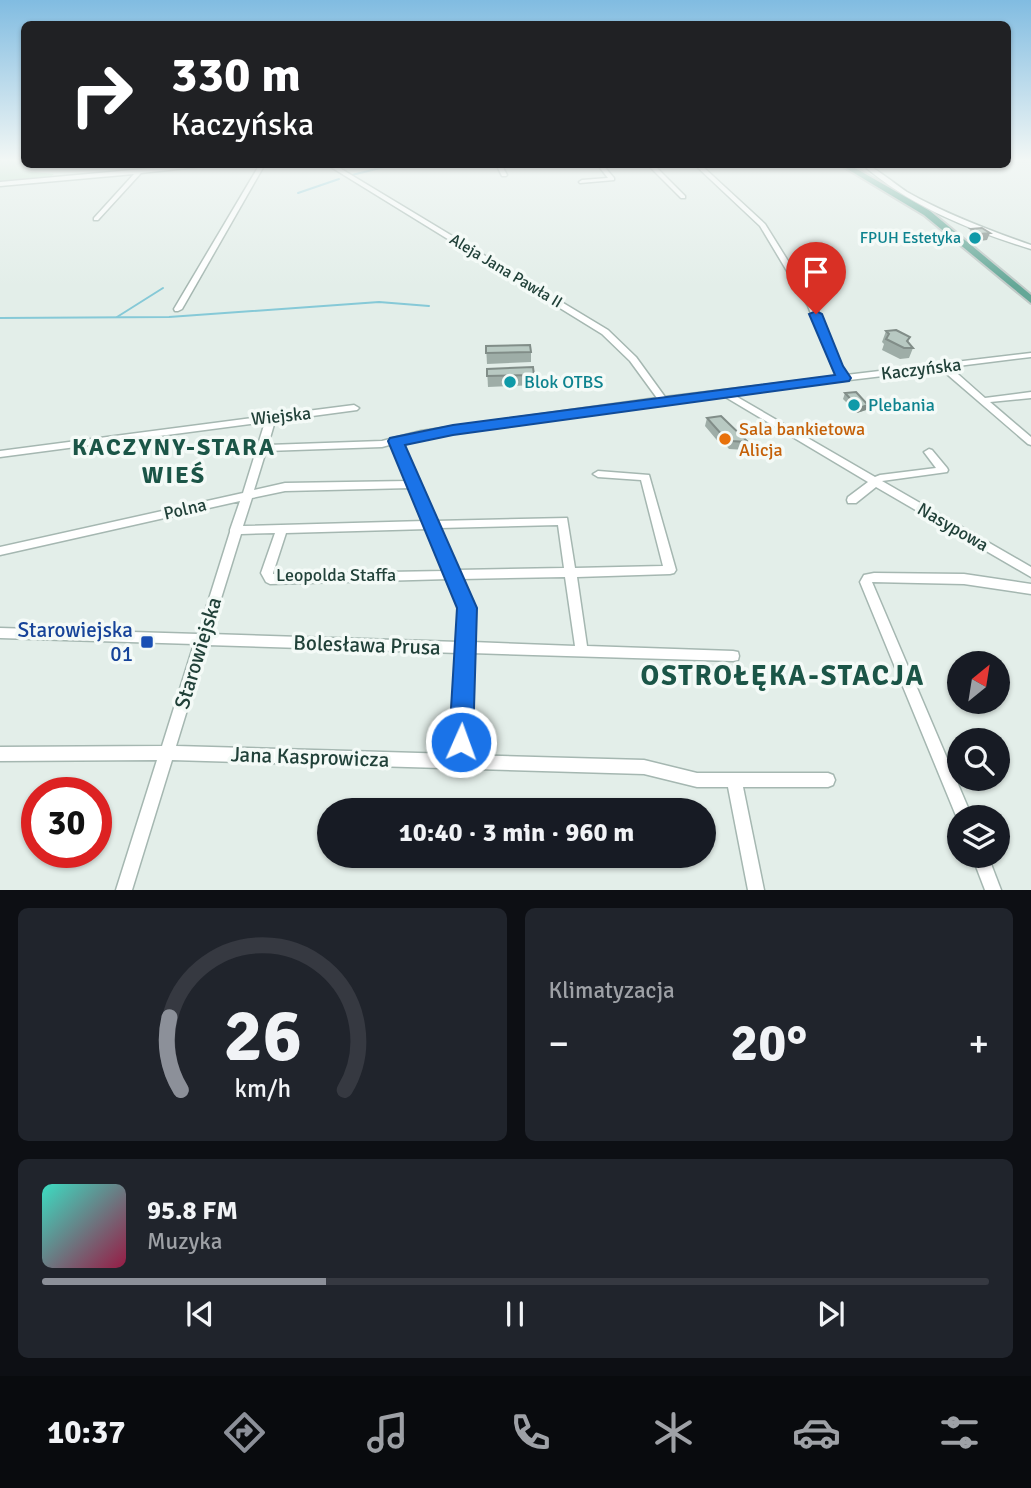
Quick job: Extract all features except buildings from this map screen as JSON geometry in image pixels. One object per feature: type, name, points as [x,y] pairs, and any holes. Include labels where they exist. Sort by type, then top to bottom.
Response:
[{"type":"main road","points":[[916,203],[1031,300]]},
{"type":"street","points":[[96,219],[111,203]]},
{"type":"street","points":[[178,309],[241,203]]},
{"type":"street","name":"Aleja Jana Pawła II","points":[[392,203],[605,332],[633,359],[663,400]]},
{"type":"street","points":[[738,203],[763,225],[812,306],[836,366],[844,378]]},
{"type":"street","points":[[918,203],[1031,247]]},
{"type":"street","name":"Kaczyńska","points":[[261,448],[396,441],[421,434],[663,400],[1031,355]]},
{"type":"street","points":[[943,366],[1030,439]]},
{"type":"street","name":"Nasypowa","points":[[723,393],[1031,573]]},
{"type":"street","points":[[986,400],[1031,395]]},
{"type":"street","name":"Wiejska","points":[[0,454],[272,416],[354,408]]},
{"type":"street","name":"Starowiejska","points":[[124,890],[272,416]]},
{"type":"street","points":[[396,441],[467,608],[460,762]]},
{"type":"street","points":[[852,500],[874,481],[943,470],[929,452]]},
{"type":"street","points":[[453,574],[670,570],[645,477],[598,474]]},
{"type":"street","name":"Polna","points":[[0,551],[285,487],[414,484]]},
{"type":"street","points":[[236,530],[562,521],[582,652]]},
{"type":"street","name":"Leopolda Staffa","points":[[282,529],[267,573],[270,579],[453,574]]},
{"type":"street","points":[[959,805],[866,582],[874,577],[964,579],[1031,589]]},
{"type":"street","name":"Bolesława Prusa","points":[[0,633],[733,656]]},
{"type":"street","name":"Jana Kasprowicza","points":[[0,754],[167,753],[644,767],[691,779],[828,780]]},
{"type":"street","points":[[734,780],[756,890]]},
{"type":"street","points":[[985,868],[993,890]]},
{"type":"waterway","points":[[117,317],[163,288]]},
{"type":"waterway","points":[[0,318],[169,317],[379,302],[429,306]]},
{"type":"place","name":"FPUH Estetyka","points":[[975,238]]},
{"type":"place","name":"Blok OTBS","points":[[510,382]]},
{"type":"place","name":"Plebania","points":[[854,405]]},
{"type":"place","name":"Sala bankietowa Alicja","points":[[725,439]]},
{"type":"place","name":"Starowiejska 01","points":[[147,642]]},
{"type":"district","name":"KACZYNY-STARA WIEŚ","points":[[174,461]]},
{"type":"district","name":"OSTROŁĘKA-STACJA","points":[[783,676]]},
{"type":"route","points":[[461,742],[466,603],[396,441],[453,430],[663,400],[844,378],[836,366],[816,314]]}]
